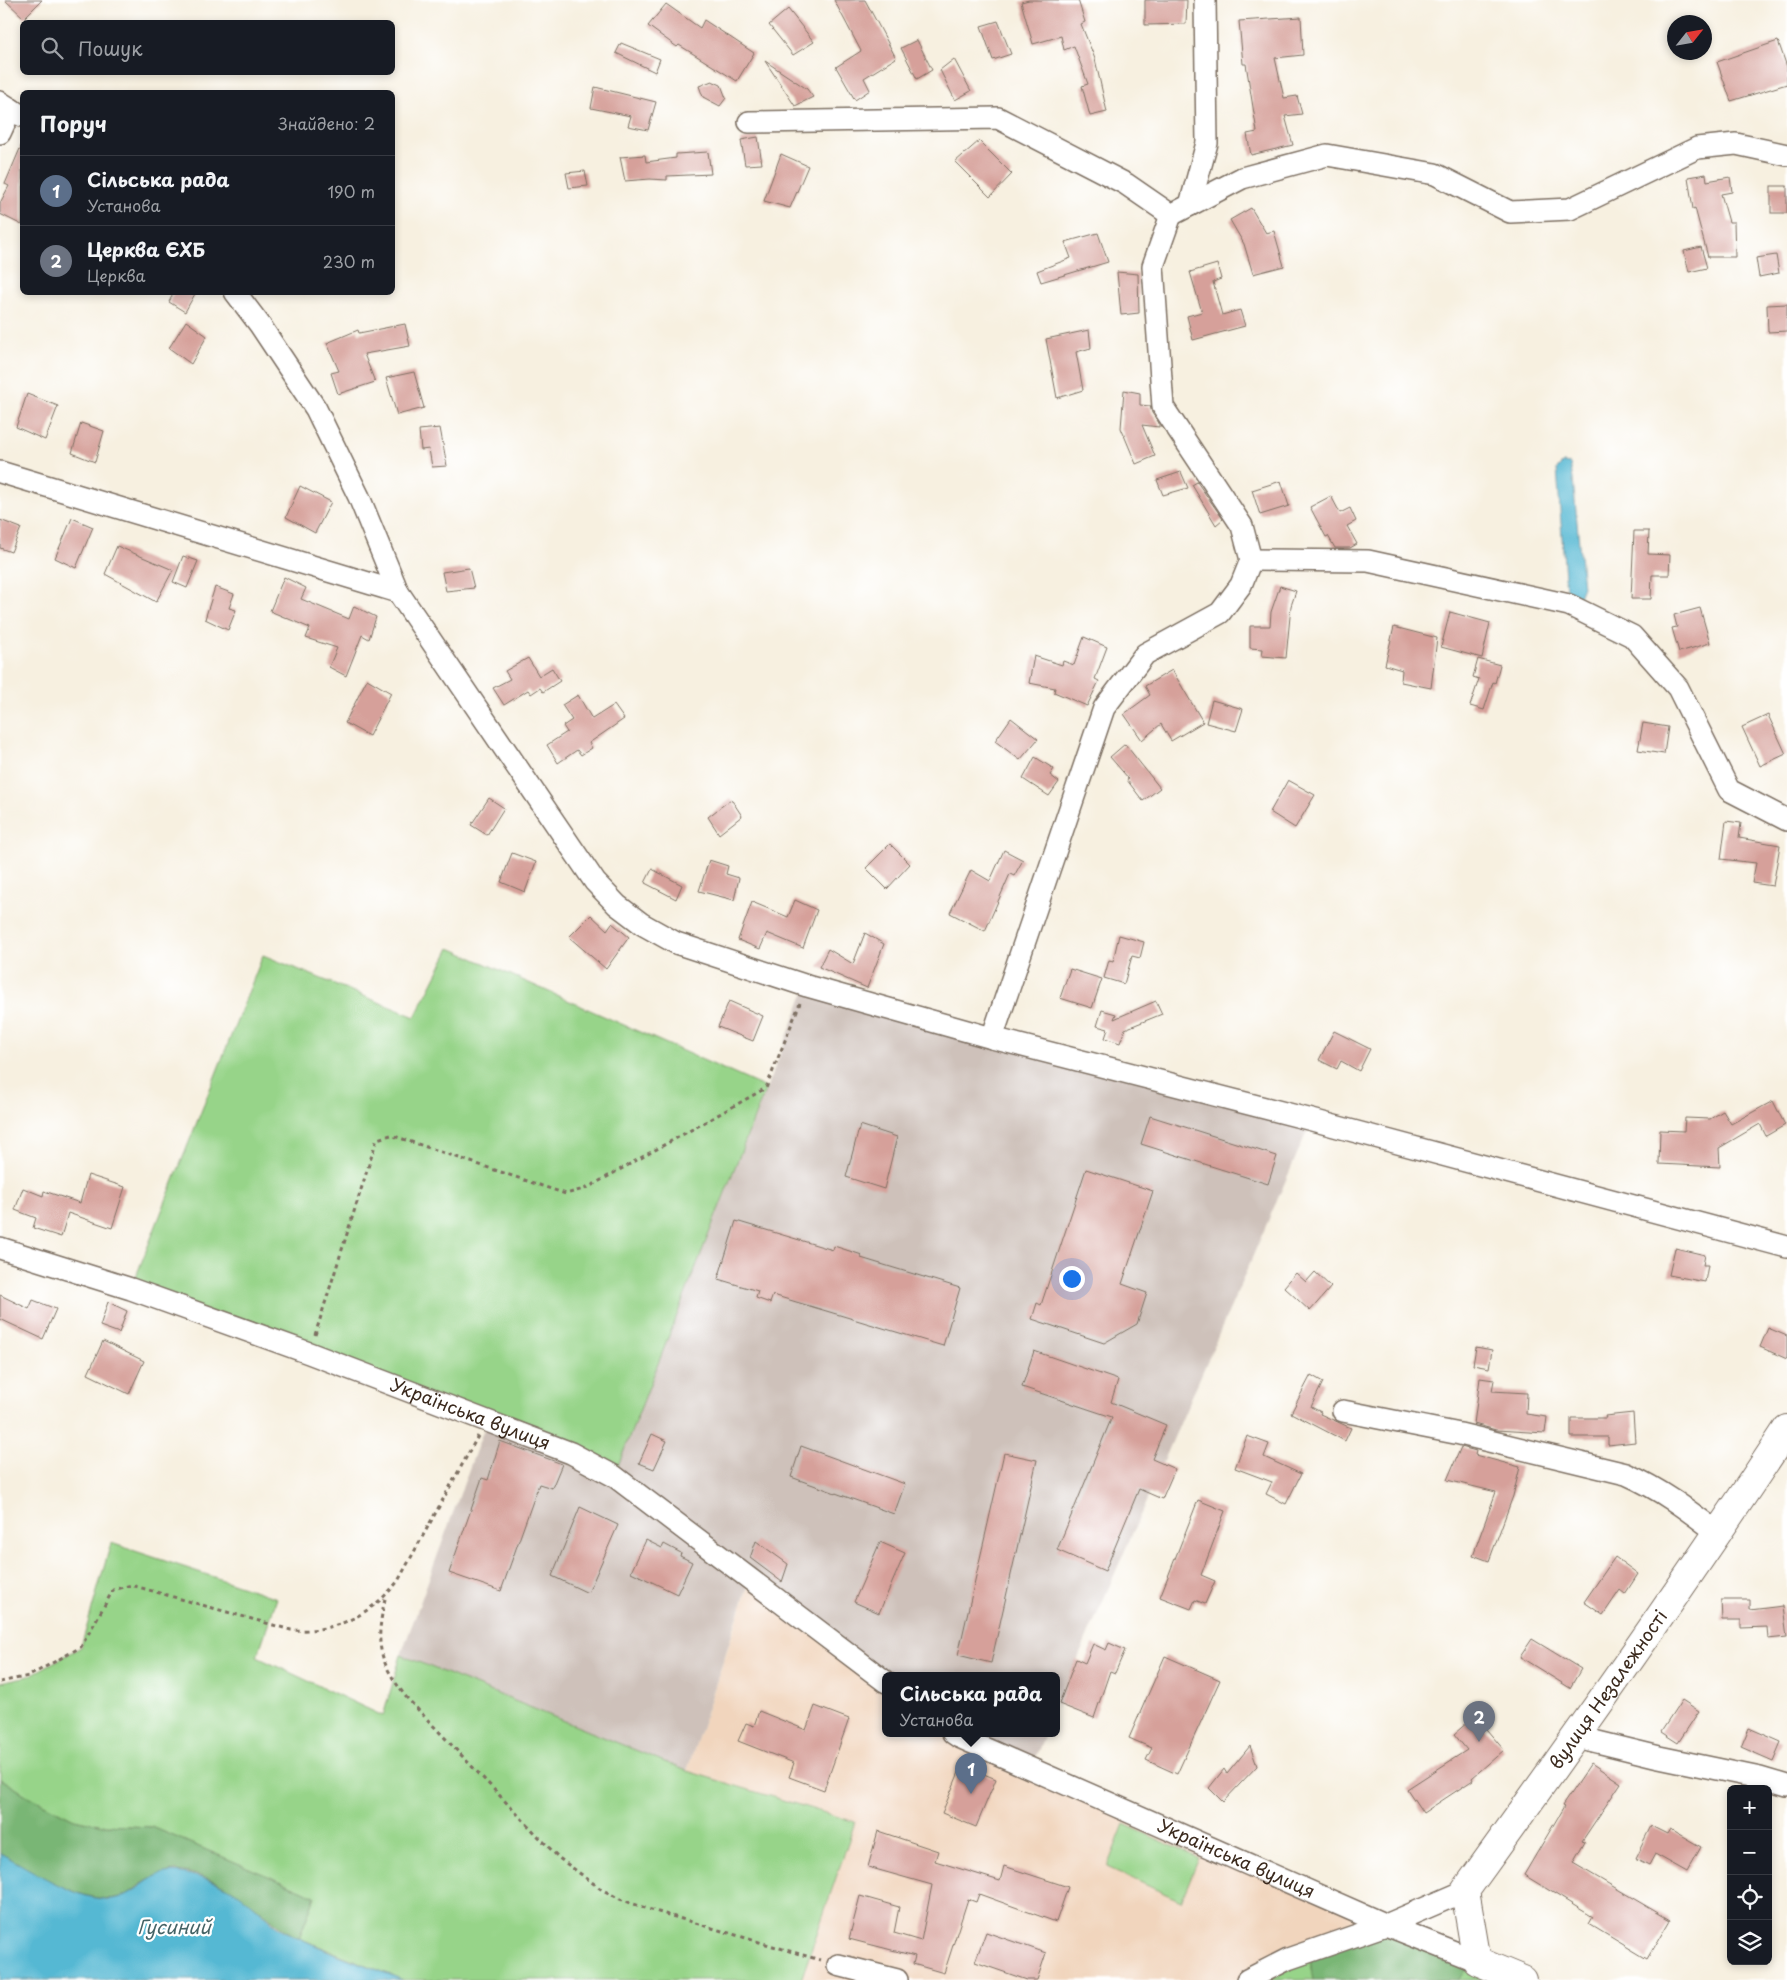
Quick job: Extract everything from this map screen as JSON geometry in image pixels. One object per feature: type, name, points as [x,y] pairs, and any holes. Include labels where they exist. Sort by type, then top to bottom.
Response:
[{"type":"street","points":[[1190,205],[1207,143],[1205,0]]},
{"type":"street","points":[[0,132],[11,109]]},
{"type":"street","points":[[749,122],[998,118],[1126,184],[1171,216]]},
{"type":"street","points":[[992,1038],[1104,708],[1145,654],[1220,613],[1241,585],[1251,560],[1242,526],[1162,407],[1153,266],[1171,216],[1242,178],[1327,155],[1435,174],[1510,212],[1570,209],[1697,148],[1736,144],[1787,155]]},
{"type":"street","points":[[237,295],[316,409],[359,497],[398,592],[595,882],[617,905],[642,924],[676,943],[807,986],[992,1038],[1303,1118],[1787,1247]]},
{"type":"street","points":[[0,472],[398,592]]},
{"type":"street","points":[[1251,560],[1368,561],[1569,605],[1632,636],[1678,688],[1729,790],[1787,820]]},
{"type":"street","name":"Українська вулиця","points":[[0,1248],[131,1289],[309,1353],[571,1453],[614,1476],[882,1679]]},
{"type":"street","points":[[1343,1411],[1460,1434],[1626,1474],[1672,1498],[1718,1533]]},
{"type":"street","name":"вулиця Незалежності","points":[[1465,1891],[1577,1737],[1718,1533],[1787,1429]]},
{"type":"street","name":"Українська вулиця","points":[[960,1737],[1386,1925],[1523,1980]]},
{"type":"street","points":[[1577,1737],[1659,1758],[1760,1778],[1787,1786]]},
{"type":"street","points":[[1247,1980],[1288,1959],[1386,1925],[1465,1891],[1477,1961]]},
{"type":"street","points":[[838,1965],[897,1980]]},
{"type":"path","points":[[309,1353],[377,1139],[392,1135],[566,1194],[587,1188],[766,1088],[807,986]]},
{"type":"path","points":[[0,1682],[29,1676],[81,1647],[113,1590],[131,1585],[298,1631],[311,1631],[351,1619],[368,1611],[385,1598],[398,1581],[487,1420]]},
{"type":"path","points":[[385,1598],[378,1636],[390,1676],[406,1697],[559,1858],[581,1876],[601,1890],[648,1909],[838,1965]]},
{"type":"shaded area","points":[[807,986],[1312,1120],[1060,1700],[1060,1672],[882,1672],[750,1580],[687,1771],[401,1655],[487,1420],[614,1475]]},
{"type":"shaded area","points":[[751,1579],[882,1679],[882,1737],[962,1737],[1386,1925],[1247,1980],[801,1980],[855,1822],[687,1771]]},
{"type":"shaded area","points":[[962,1737],[1044,1737],[1030,1769]]},
{"type":"green space","points":[[450,948],[766,1088],[614,1476],[131,1289],[263,955],[415,1017]]},
{"type":"green space","points":[[111,1543],[277,1598],[257,1657],[383,1716],[401,1655],[687,1771],[855,1822],[801,1980],[403,1980],[299,1938],[315,1896],[152,1827],[103,1825],[74,1819],[26,1795],[0,1778],[0,1682],[29,1676],[81,1647]]},
{"type":"green space","points":[[0,1778],[26,1795],[74,1819],[103,1825],[152,1827],[315,1896],[299,1938],[285,1930],[231,1890],[214,1881],[186,1872],[174,1871],[156,1876],[142,1883],[126,1895],[112,1898],[96,1898],[79,1893],[44,1878],[0,1853]]},
{"type":"green space","points":[[1124,1824],[1199,1858],[1181,1901],[1107,1867]]},
{"type":"green space","points":[[1386,1925],[1477,1961],[1458,1980],[1313,1980],[1310,1951]]},
{"type":"green space","points":[[1310,1951],[1313,1980],[1247,1980]]},
{"type":"green space","points":[[1477,1961],[1523,1980],[1458,1980]]},
{"type":"water","points":[[1563,463],[1570,464],[1573,479],[1583,587],[1579,597],[1566,591],[1557,469]]},
{"type":"water","name":"Гусиний","points":[[0,1853],[54,1883],[98,1899],[121,1897],[163,1873],[174,1872],[210,1880],[239,1894],[287,1932],[403,1980],[0,1980]]},
{"type":"building","points":[[5,0],[42,0],[24,18]]},
{"type":"building","points":[[834,0],[865,0],[896,58],[864,78],[870,90],[855,100],[836,67],[861,51]]},
{"type":"building","points":[[1029,0],[1078,0],[1085,22],[1081,24],[1095,59],[1107,112],[1090,116],[1082,86],[1088,84],[1074,46],[1064,50],[1061,36],[1033,44],[1021,2]]},
{"type":"building","points":[[1145,0],[1187,0],[1186,24],[1145,25]]},
{"type":"building","points":[[666,4],[700,28],[704,20],[754,53],[737,81],[679,45],[677,47],[648,26]]},
{"type":"building","points":[[788,9],[814,42],[793,55],[769,25]]},
{"type":"building","points":[[1301,17],[1303,55],[1275,58],[1284,98],[1297,96],[1302,114],[1285,116],[1293,145],[1251,155],[1247,134],[1257,132],[1246,64],[1243,64],[1239,21]]},
{"type":"building","points":[[998,21],[1011,54],[993,60],[981,26]]},
{"type":"building","points":[[917,40],[932,70],[917,79],[901,48]]},
{"type":"building","points":[[1778,41],[1787,67],[1787,84],[1731,101],[1717,62]]},
{"type":"building","points":[[621,43],[660,59],[655,72],[616,53]]},
{"type":"building","points":[[954,59],[971,91],[955,100],[940,70]]},
{"type":"building","points":[[765,61],[807,89],[813,97],[795,106]]},
{"type":"building","points":[[712,81],[721,85],[726,98],[720,106],[703,97],[699,86]]},
{"type":"building","points":[[595,87],[656,102],[648,130],[628,126],[631,116],[591,108]]},
{"type":"building","points":[[758,137],[762,164],[745,165],[741,140]]},
{"type":"building","points":[[979,141],[1012,174],[990,197],[955,162]]},
{"type":"building","points":[[20,149],[20,224],[0,214],[0,203],[9,186],[5,184]]},
{"type":"building","points":[[708,152],[711,174],[667,176],[667,180],[625,181],[620,157],[645,155],[646,162],[676,158],[676,154]]},
{"type":"building","points":[[781,154],[808,166],[790,208],[764,201]]},
{"type":"building","points":[[585,171],[588,186],[569,188],[566,173]]},
{"type":"building","points":[[1706,174],[1707,181],[1730,177],[1732,192],[1721,194],[1729,222],[1734,222],[1735,257],[1708,257],[1695,208],[1693,209],[1688,177]]},
{"type":"building","points":[[1771,186],[1787,186],[1787,213],[1771,213]]},
{"type":"building","points":[[1251,208],[1266,233],[1274,231],[1284,266],[1253,274],[1244,244],[1230,220]]},
{"type":"building","points":[[1098,233],[1108,262],[1041,282],[1037,271],[1071,258],[1065,242]]},
{"type":"building","points":[[1701,247],[1707,268],[1689,272],[1684,251]]},
{"type":"building","points":[[1776,255],[1779,273],[1759,277],[1756,258]]},
{"type":"building","points":[[1217,264],[1221,279],[1213,282],[1222,315],[1240,310],[1245,326],[1193,340],[1187,316],[1202,312],[1190,272]]},
{"type":"building","points":[[1117,272],[1138,274],[1139,313],[1121,315]]},
{"type":"building","points":[[172,295],[194,295],[185,312],[169,302]]},
{"type":"building","points":[[1787,304],[1787,331],[1768,332],[1767,305]]},
{"type":"building","points":[[186,321],[207,336],[191,364],[169,348]]},
{"type":"building","points":[[405,324],[410,346],[364,354],[375,382],[338,394],[331,373],[339,371],[327,343],[358,330],[359,333]]},
{"type":"building","points":[[1089,330],[1091,348],[1076,352],[1083,390],[1057,398],[1046,339]]},
{"type":"building","points":[[414,372],[424,408],[397,415],[386,378]]},
{"type":"building","points":[[1124,390],[1140,393],[1140,405],[1150,406],[1152,413],[1159,423],[1159,427],[1142,425],[1155,456],[1136,464],[1121,428]]},
{"type":"building","points":[[27,394],[58,406],[45,440],[16,427]]},
{"type":"building","points":[[81,423],[104,431],[95,462],[72,453]]},
{"type":"building","points":[[440,428],[447,466],[432,467],[429,449],[421,450],[419,430]]},
{"type":"building","points":[[1181,472],[1188,488],[1163,495],[1157,480]]},
{"type":"building","points":[[1281,481],[1289,506],[1260,515],[1252,490]]},
{"type":"building","points":[[1197,482],[1223,519],[1216,525],[1192,485]]},
{"type":"building","points":[[300,486],[331,502],[315,533],[286,517]]},
{"type":"building","points":[[1331,496],[1340,513],[1350,508],[1356,521],[1347,526],[1357,544],[1350,548],[1335,548],[1328,536],[1326,537],[1310,507]]},
{"type":"building","points":[[72,518],[93,527],[76,568],[55,558]]},
{"type":"building","points":[[0,520],[21,528],[11,552],[0,548]]},
{"type":"building","points":[[1634,531],[1649,531],[1648,554],[1670,555],[1669,575],[1652,575],[1651,599],[1631,599]]},
{"type":"building","points":[[117,546],[173,570],[156,602],[105,574]]},
{"type":"building","points":[[183,556],[198,561],[187,588],[173,582]]},
{"type":"building","points":[[469,568],[474,588],[446,591],[442,572]]},
{"type":"building","points":[[284,577],[306,588],[301,599],[349,619],[354,606],[376,617],[369,639],[362,635],[346,676],[329,667],[337,648],[306,638],[310,628],[270,611]]},
{"type":"building","points":[[1280,586],[1296,591],[1291,606],[1286,658],[1262,656],[1263,649],[1250,648],[1250,626],[1270,626],[1271,612]]},
{"type":"building","points":[[215,587],[234,594],[229,608],[236,610],[228,630],[205,619]]},
{"type":"building","points":[[1700,608],[1710,643],[1679,652],[1672,628],[1677,627],[1674,615]]},
{"type":"building","points":[[1450,612],[1490,623],[1482,658],[1441,647]]},
{"type":"building","points":[[1394,627],[1437,638],[1431,688],[1401,682],[1402,670],[1385,665]]},
{"type":"building","points":[[1084,637],[1107,647],[1095,679],[1099,681],[1087,706],[1054,692],[1055,688],[1029,683],[1034,656],[1062,665],[1063,661],[1074,665]]},
{"type":"building","points":[[528,658],[539,676],[552,668],[560,681],[543,692],[540,688],[531,694],[528,690],[504,705],[493,688],[510,679],[505,671]]},
{"type":"building","points":[[1478,659],[1500,665],[1484,710],[1470,706],[1479,679],[1473,677]]},
{"type":"building","points":[[1172,670],[1203,722],[1171,741],[1161,724],[1142,740],[1124,714],[1150,695],[1145,686]]},
{"type":"building","points":[[367,679],[391,693],[369,736],[345,723]]},
{"type":"building","points":[[578,695],[592,719],[614,705],[624,719],[589,743],[592,748],[581,755],[577,750],[558,763],[547,745],[567,732],[563,726],[572,720],[562,705]]},
{"type":"building","points":[[1212,700],[1243,709],[1236,731],[1206,723]]},
{"type":"building","points":[[1768,715],[1786,754],[1760,766],[1742,727]]},
{"type":"building","points":[[1011,718],[1038,739],[1020,760],[995,741]]},
{"type":"building","points":[[1643,723],[1668,727],[1664,754],[1638,750]]},
{"type":"building","points":[[1125,744],[1160,788],[1143,801],[1127,780],[1129,779],[1110,757]]},
{"type":"building","points":[[1035,757],[1054,769],[1050,775],[1059,782],[1049,796],[1023,779]]},
{"type":"building","points":[[1288,780],[1315,795],[1295,828],[1270,812]]},
{"type":"building","points":[[489,798],[504,808],[487,835],[471,825]]},
{"type":"building","points":[[731,799],[742,816],[719,834],[708,817]]},
{"type":"building","points":[[1726,821],[1741,823],[1739,838],[1780,845],[1773,886],[1752,883],[1756,863],[1721,859]]},
{"type":"building","points":[[890,844],[910,864],[887,889],[866,868]]},
{"type":"building","points":[[1004,850],[1023,860],[1014,876],[1010,874],[985,931],[950,913],[971,870],[990,881]]},
{"type":"building","points":[[512,853],[536,862],[525,892],[501,882]]},
{"type":"building","points":[[709,860],[728,866],[726,874],[739,878],[734,900],[699,891]]},
{"type":"building","points":[[652,869],[682,885],[676,899],[645,883]]},
{"type":"building","points":[[795,900],[817,910],[803,948],[767,933],[760,949],[738,940],[752,902],[788,917]]},
{"type":"building","points":[[591,915],[607,930],[612,923],[629,937],[606,969],[569,937]]},
{"type":"building","points":[[865,933],[884,944],[867,988],[819,967],[828,949],[853,964]]},
{"type":"building","points":[[1119,935],[1144,942],[1140,958],[1132,956],[1124,984],[1104,978],[1109,960],[1113,961]]},
{"type":"building","points":[[1070,969],[1102,979],[1092,1008],[1060,998]]},
{"type":"building","points":[[729,1001],[763,1016],[753,1041],[718,1027]]},
{"type":"building","points":[[1156,1001],[1162,1014],[1125,1029],[1120,1043],[1105,1038],[1108,1029],[1097,1026],[1102,1010],[1116,1014],[1114,1019]]},
{"type":"building","points":[[1334,1031],[1370,1049],[1359,1071],[1341,1061],[1337,1069],[1319,1060]]},
{"type":"building","points":[[1773,1101],[1785,1125],[1766,1136],[1760,1124],[1719,1148],[1720,1167],[1659,1164],[1660,1130],[1684,1131],[1685,1118],[1710,1119],[1723,1111],[1731,1124]]},
{"type":"building","points":[[1150,1116],[1277,1156],[1268,1184],[1141,1144]]},
{"type":"building","points":[[860,1125],[897,1137],[884,1189],[846,1177]]},
{"type":"building","points":[[1086,1169],[1153,1191],[1122,1284],[1147,1293],[1137,1324],[1104,1343],[1032,1319],[1037,1303],[1041,1305]]},
{"type":"building","points":[[88,1175],[125,1187],[112,1228],[68,1213],[61,1237],[33,1228],[36,1218],[15,1210],[23,1188],[43,1196],[44,1191],[80,1203]]},
{"type":"building","points":[[736,1221],[833,1250],[834,1246],[862,1255],[861,1258],[960,1288],[943,1346],[773,1295],[770,1303],[756,1298],[758,1291],[718,1279]]},
{"type":"building","points":[[1675,1248],[1705,1255],[1703,1265],[1708,1265],[1705,1282],[1669,1275]]},
{"type":"building","points":[[1315,1272],[1331,1287],[1310,1311],[1284,1287],[1296,1273],[1306,1282]]},
{"type":"building","points":[[0,1295],[29,1309],[33,1300],[56,1309],[43,1339],[0,1319]]},
{"type":"building","points":[[108,1302],[127,1311],[119,1333],[100,1326]]},
{"type":"building","points":[[1768,1328],[1787,1336],[1787,1359],[1760,1347]]},
{"type":"building","points":[[103,1341],[144,1361],[129,1394],[88,1374]]},
{"type":"building","points":[[1476,1347],[1492,1350],[1489,1368],[1473,1365]]},
{"type":"building","points":[[1034,1351],[1118,1380],[1111,1402],[1166,1425],[1152,1459],[1175,1469],[1162,1499],[1139,1489],[1105,1571],[1057,1550],[1112,1417],[1022,1387]]},
{"type":"building","points":[[1311,1375],[1323,1382],[1311,1407],[1321,1412],[1320,1414],[1351,1428],[1345,1441],[1291,1413]]},
{"type":"building","points":[[1480,1378],[1494,1380],[1492,1391],[1527,1393],[1526,1414],[1547,1417],[1545,1433],[1496,1430],[1474,1424]]},
{"type":"building","points":[[1633,1413],[1635,1442],[1608,1445],[1608,1437],[1571,1437],[1571,1418],[1606,1418],[1605,1416]]},
{"type":"building","points":[[652,1434],[667,1441],[654,1469],[639,1463]]},
{"type":"building","points":[[1247,1436],[1269,1444],[1264,1457],[1301,1474],[1286,1504],[1266,1494],[1272,1482],[1235,1468]]},
{"type":"building","points":[[500,1441],[562,1464],[552,1488],[539,1484],[501,1591],[449,1573],[482,1478],[488,1480]]},
{"type":"building","points":[[801,1446],[905,1484],[894,1514],[791,1477]]},
{"type":"building","points":[[1461,1447],[1476,1451],[1475,1455],[1520,1467],[1513,1496],[1489,1561],[1473,1555],[1496,1492],[1447,1480]]},
{"type":"building","points":[[1004,1453],[1037,1460],[991,1663],[958,1655]]},
{"type":"building","points":[[1198,1500],[1225,1511],[1201,1575],[1215,1581],[1205,1604],[1195,1600],[1191,1609],[1160,1597]]},
{"type":"building","points":[[580,1507],[618,1525],[588,1593],[552,1576]]},
{"type":"building","points":[[646,1540],[662,1548],[664,1544],[681,1553],[680,1556],[692,1562],[677,1594],[631,1572]]},
{"type":"building","points":[[756,1541],[788,1564],[782,1582],[750,1558]]},
{"type":"building","points":[[880,1542],[905,1553],[879,1613],[854,1602]]},
{"type":"building","points":[[1615,1557],[1638,1574],[1625,1594],[1620,1590],[1603,1615],[1584,1602]]},
{"type":"building","points":[[1721,1600],[1750,1600],[1750,1610],[1783,1606],[1787,1637],[1768,1639],[1767,1627],[1741,1628],[1741,1620],[1722,1620]]},
{"type":"building","points":[[1532,1639],[1581,1669],[1570,1688],[1520,1657]]},
{"type":"building","points":[[1109,1643],[1125,1650],[1115,1673],[1110,1671],[1094,1718],[1060,1704],[1076,1659],[1085,1663],[1093,1644],[1106,1650]]},
{"type":"building","points":[[1165,1656],[1220,1680],[1177,1774],[1146,1760],[1152,1748],[1129,1738]]},
{"type":"building","points":[[1682,1700],[1699,1711],[1678,1743],[1661,1732]]},
{"type":"building","points":[[815,1706],[849,1719],[824,1790],[789,1777],[794,1763],[738,1741],[746,1723],[754,1726],[759,1711],[806,1730]]},
{"type":"building","points":[[1475,1716],[1504,1750],[1472,1778],[1473,1780],[1423,1813],[1407,1789],[1467,1750],[1454,1734]]},
{"type":"building","points":[[1749,1728],[1781,1742],[1773,1761],[1741,1747]]},
{"type":"building","points":[[1250,1746],[1257,1766],[1223,1802],[1209,1788],[1224,1769],[1227,1774]]},
{"type":"building","points":[[1591,1763],[1621,1783],[1582,1841],[1585,1842],[1573,1863],[1670,1920],[1647,1959],[1589,1924],[1593,1917],[1524,1875],[1564,1807],[1562,1806]]},
{"type":"building","points":[[962,1765],[996,1779],[976,1827],[942,1813]]},
{"type":"building","points":[[1651,1826],[1667,1834],[1670,1829],[1701,1847],[1687,1872],[1655,1854],[1649,1865],[1635,1858]]},
{"type":"building","points":[[878,1831],[938,1851],[935,1861],[1000,1881],[1004,1866],[1068,1887],[1056,1922],[979,1894],[976,1902],[968,1899],[944,1973],[913,1964],[915,1956],[849,1939],[860,1896],[899,1907],[894,1933],[921,1941],[932,1885],[868,1867]]},
{"type":"building","points":[[986,1932],[1046,1953],[1037,1980],[1027,1980],[975,1962]]},
{"type":"place","name":"Церква ЄХБ","points":[[1479,1742]]},
{"type":"place","name":"Сільська рада","points":[[971,1794]]}]
